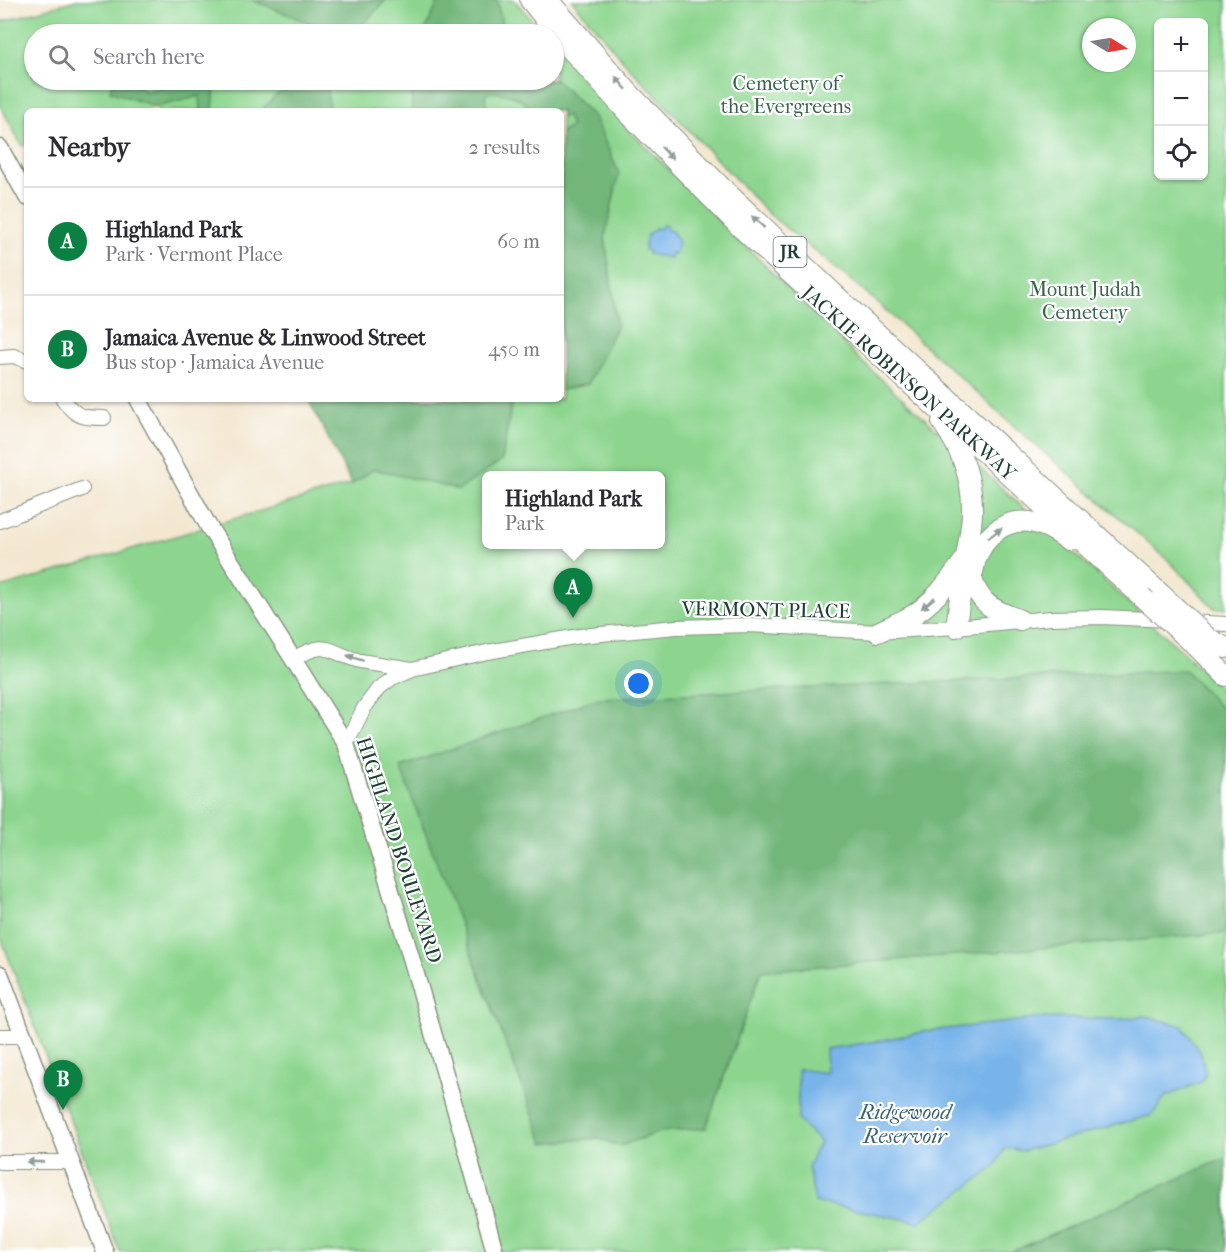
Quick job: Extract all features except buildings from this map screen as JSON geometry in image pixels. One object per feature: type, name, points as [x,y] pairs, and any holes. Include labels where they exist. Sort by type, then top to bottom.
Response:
[{"type":"highway","name":"JACKIE ROBINSON PARKWAY","points":[[530,0],[549,24]]},
{"type":"highway","name":"JACKIE ROBINSON PARKWAY","points":[[548,0],[631,95],[721,187],[853,312],[1163,596],[1202,642],[1226,676]]},
{"type":"highway","name":"JACKIE ROBINSON PARKWAY","points":[[564,42],[627,112],[742,229],[1142,597],[1226,657]]},
{"type":"highway","points":[[921,393],[954,440],[963,460],[971,491],[972,512],[965,559],[961,626]]},
{"type":"highway","points":[[961,626],[978,554],[991,535],[1003,527],[1024,522],[1052,529],[1111,567]]},
{"type":"highway","points":[[878,632],[908,618],[932,601],[965,559]]},
{"type":"highway","points":[[972,579],[979,596],[989,606],[1020,620]]},
{"type":"highway","points":[[1202,642],[1226,648]]},
{"type":"main road","points":[[0,148],[24,192]]},
{"type":"main road","name":"HIGHLAND BOULEVARD","points":[[140,402],[209,527],[346,744],[412,959],[495,1252]]},
{"type":"main road","points":[[0,974],[105,1252]]},
{"type":"street","points":[[0,357],[14,356],[24,360]]},
{"type":"street","points":[[65,402],[70,411],[77,414],[104,418]]},
{"type":"street","points":[[0,520],[82,489]]},
{"type":"street","name":"VERMONT PLACE","points":[[346,744],[364,708],[379,687],[392,678],[412,669],[487,652],[580,636],[676,627],[748,625],[878,632],[1074,617],[1226,624]]},
{"type":"street","points":[[293,659],[315,648],[330,648],[359,660],[412,669]]},
{"type":"street","points":[[0,1036],[23,1036]]},
{"type":"street","points":[[0,1162],[71,1162]]},
{"type":"green space","points":[[76,0],[514,0],[536,24],[24,24],[24,90],[564,90],[564,56],[626,127],[859,359],[1180,649],[1226,697],[1226,1252],[120,1252],[0,935],[0,588],[352,484],[310,402],[564,402],[564,108],[24,108],[24,146],[22,146],[0,105],[0,22]]},
{"type":"green space","points":[[252,0],[386,0],[363,24],[311,24]]},
{"type":"green space","points":[[497,0],[502,24],[428,24],[439,1]]},
{"type":"green space","points":[[572,0],[1226,0],[1226,608],[1214,608],[1168,560],[1016,428],[870,296],[769,214],[624,62]]},
{"type":"green space","points":[[564,88],[594,117],[619,173],[605,237],[617,325],[588,384],[564,389],[564,131],[571,126],[567,116],[564,116],[564,108],[531,108],[505,94],[486,93],[487,108],[412,108],[412,90],[564,90]]},
{"type":"green space","points":[[215,90],[213,108],[201,108],[200,96],[156,107],[110,91]]},
{"type":"green space","points":[[285,90],[328,90],[329,108],[264,108],[276,95]]},
{"type":"green space","points":[[310,402],[512,402],[502,460],[486,471],[482,471],[482,474],[459,490],[374,469],[352,484]]},
{"type":"green space","points":[[1185,670],[1226,713],[1226,933],[761,971],[706,1128],[660,1132],[620,1146],[598,1138],[544,1143],[400,767],[599,698]]},
{"type":"green space","points":[[1226,1158],[1226,1252],[1011,1252]]},
{"type":"water","points":[[663,225],[668,231],[672,231],[678,240],[676,254],[671,253],[670,258],[648,254],[649,251],[644,250],[647,235],[656,228],[660,229]]},
{"type":"water","name":"Ridgewood Reservoir","points":[[1146,1016],[1182,1026],[1200,1051],[1206,1074],[1201,1082],[1165,1097],[1152,1115],[1023,1151],[1005,1148],[995,1167],[919,1222],[815,1202],[808,1167],[820,1142],[798,1120],[798,1069],[827,1073],[826,1049],[928,1031],[1043,1018],[1120,1019]]},
{"type":"place","name":"Highland Park","points":[[573,618]]},
{"type":"place","name":"Jamaica Avenue & Linwood Street","points":[[63,1110]]},
{"type":"park label","name":"Cemetery of the Evergreens","points":[[786,94]]},
{"type":"park label","name":"Mount Judah Cemetery","points":[[1085,300]]}]
